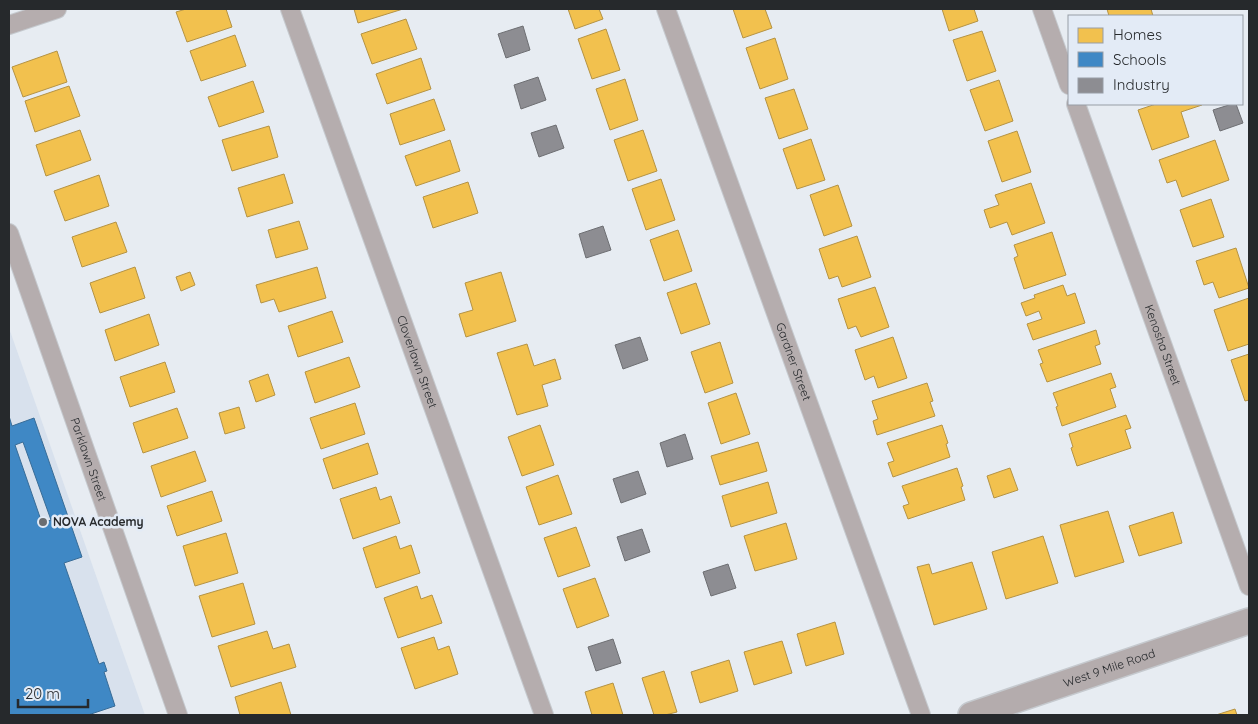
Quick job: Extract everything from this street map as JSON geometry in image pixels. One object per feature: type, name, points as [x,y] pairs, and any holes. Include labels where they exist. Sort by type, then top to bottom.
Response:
[{"type":"main road","name":"West 9 Mile Road","points":[[971,715],[1249,621]]},
{"type":"street","points":[[9,25],[57,9]]},
{"type":"street","name":"Cloverlawn Street","points":[[290,9],[544,715]]},
{"type":"street","name":"Gardner Street","points":[[666,9],[921,715]]},
{"type":"street","points":[[1042,9],[1068,82]]},
{"type":"street","name":"Kenosha Street","points":[[1076,105],[1249,586]]},
{"type":"street","name":"Parklawn Street","points":[[9,233],[178,715]]},
{"type":"shaded area","name":"NOVA Academy","points":[[9,328],[145,715],[9,715]]},
{"type":"building: Homes","points":[[186,9],[226,9],[232,27],[187,42],[176,12]]},
{"type":"building: Homes","points":[[354,9],[403,9],[358,23]]},
{"type":"building: Homes","points":[[568,9],[599,9],[603,19],[575,29]]},
{"type":"building: Homes","points":[[733,9],[765,9],[772,28],[743,38]]},
{"type":"building: Homes","points":[[942,9],[974,9],[978,21],[949,31]]},
{"type":"building: Homes","points":[[1107,9],[1151,9],[1153,15],[1109,15]]},
{"type":"building: Homes","points":[[406,19],[417,49],[372,64],[361,34]]},
{"type":"building: Homes","points":[[606,29],[620,70],[592,79],[578,39]]},
{"type":"building: Homes","points":[[982,31],[996,71],[967,81],[953,40]]},
{"type":"building: Homes","points":[[235,35],[246,66],[201,81],[190,51]]},
{"type":"building: Homes","points":[[775,38],[788,79],[760,89],[746,48]]},
{"type":"building: Homes","points":[[57,51],[67,82],[23,97],[12,67]]},
{"type":"building: Homes","points":[[421,58],[431,89],[387,104],[376,74]]},
{"type":"building: Homes","points":[[625,79],[638,120],[610,130],[596,89]]},
{"type":"building: Homes","points":[[999,80],[1013,121],[985,131],[970,90]]},
{"type":"building: Homes","points":[[253,81],[264,112],[219,127],[208,97]]},
{"type":"building: Homes","points":[[69,86],[80,116],[35,132],[25,101]]},
{"type":"building: Homes","points":[[794,89],[808,129],[779,139],[765,98]]},
{"type":"building: Homes","points":[[434,99],[445,130],[400,145],[390,114]]},
{"type":"building: Homes","points":[[1153,105],[1202,105],[1181,112],[1189,137],[1152,150],[1138,110]]},
{"type":"building: Homes","points":[[269,126],[278,157],[232,171],[222,140]]},
{"type":"building: Homes","points":[[80,130],[91,160],[46,176],[36,145]]},
{"type":"building: Homes","points":[[643,130],[657,171],[628,181],[614,140]]},
{"type":"building: Homes","points":[[1017,131],[1031,172],[1002,182],[988,141]]},
{"type":"building: Homes","points":[[811,139],[825,180],[797,189],[783,149]]},
{"type":"building: Homes","points":[[450,140],[460,171],[416,186],[405,156]]},
{"type":"building: Homes","points":[[1215,140],[1229,180],[1182,197],[1176,180],[1167,183],[1159,160]]},
{"type":"building: Homes","points":[[284,174],[293,203],[247,217],[238,188]]},
{"type":"building: Homes","points":[[99,175],[109,206],[65,221],[54,191]]},
{"type":"building: Homes","points":[[661,179],[675,220],[646,230],[632,189]]},
{"type":"building: Homes","points":[[468,182],[478,213],[433,228],[423,197]]},
{"type":"building: Homes","points":[[1031,183],[1045,223],[1012,235],[1007,222],[990,228],[984,210],[999,205],[995,195]]},
{"type":"building: Homes","points":[[838,185],[852,226],[824,236],[810,195]]},
{"type":"building: Homes","points":[[1211,199],[1224,237],[1193,247],[1180,210]]},
{"type":"building: Homes","points":[[299,221],[308,249],[276,258],[268,230]]},
{"type":"building: Homes","points":[[116,222],[127,252],[82,267],[72,237]]},
{"type":"building: Homes","points":[[678,230],[692,271],[664,281],[650,240]]},
{"type":"building: Homes","points":[[1052,232],[1066,275],[1024,289],[1014,258],[1018,256],[1014,245]]},
{"type":"building: Homes","points":[[857,236],[871,277],[842,287],[838,276],[829,279],[819,249]]},
{"type":"building: Homes","points":[[1236,248],[1249,288],[1219,298],[1213,282],[1204,285],[1196,261]]},
{"type":"building: Homes","points":[[135,267],[145,298],[100,313],[90,283]]},
{"type":"building: Homes","points":[[317,267],[326,298],[279,312],[274,299],[261,303],[256,285]]},
{"type":"building: Homes","points":[[190,272],[195,285],[181,291],[176,277]]},
{"type":"building: Homes","points":[[501,272],[516,321],[466,337],[459,314],[473,310],[465,283]]},
{"type":"building: Homes","points":[[696,283],[710,324],[681,334],[667,293]]},
{"type":"building: Homes","points":[[1063,285],[1067,296],[1075,293],[1085,323],[1033,340],[1027,324],[1042,319],[1039,311],[1026,316],[1021,303],[1035,298],[1034,295]]},
{"type":"building: Homes","points":[[875,287],[889,327],[861,337],[856,326],[848,329],[838,299]]},
{"type":"building: Homes","points":[[1249,298],[1249,344],[1228,351],[1214,310]]},
{"type":"building: Homes","points":[[332,311],[343,342],[298,357],[288,326]]},
{"type":"building: Homes","points":[[149,314],[159,345],[115,361],[105,330]]},
{"type":"building: Homes","points":[[1096,330],[1100,344],[1095,346],[1101,364],[1047,382],[1040,364],[1043,363],[1038,350]]},
{"type":"building: Homes","points":[[893,337],[907,378],[878,388],[874,376],[865,380],[855,350]]},
{"type":"building: Homes","points":[[720,342],[733,383],[705,393],[691,352]]},
{"type":"building: Homes","points":[[527,344],[534,366],[555,359],[561,379],[542,385],[548,406],[517,415],[497,353]]},
{"type":"building: Homes","points":[[1249,354],[1249,400],[1245,401],[1231,360]]},
{"type":"building: Homes","points":[[349,357],[360,387],[315,403],[305,372]]},
{"type":"building: Homes","points":[[165,362],[175,392],[130,407],[120,377]]},
{"type":"building: Homes","points":[[1111,373],[1116,387],[1110,389],[1116,407],[1062,426],[1053,393]]},
{"type":"building: Homes","points":[[268,374],[275,395],[256,402],[249,381]]},
{"type":"building: Homes","points":[[927,383],[933,401],[930,402],[935,416],[877,435],[873,421],[878,419],[872,401]]},
{"type":"building: Homes","points":[[736,393],[750,434],[721,444],[708,403]]},
{"type":"building: Homes","points":[[355,403],[365,434],[321,449],[310,418]]},
{"type":"building: Homes","points":[[239,407],[245,428],[225,434],[219,413]]},
{"type":"building: Homes","points":[[177,408],[188,438],[143,453],[133,423]]},
{"type":"building: Homes","points":[[1126,415],[1131,428],[1125,430],[1131,448],[1077,466],[1069,434]]},
{"type":"building: Homes","points":[[540,425],[554,465],[522,476],[508,437]]},
{"type":"building: Homes","points":[[942,425],[950,457],[893,477],[888,463],[894,461],[887,443]]},
{"type":"building: Homes","points":[[758,442],[767,471],[720,485],[711,456]]},
{"type":"building: Homes","points":[[368,443],[378,474],[333,489],[323,459]]},
{"type":"building: Homes","points":[[195,451],[206,481],[161,497],[151,466]]},
{"type":"building: Homes","points":[[957,468],[965,500],[908,519],[903,506],[909,504],[902,486]]},
{"type":"building: Homes","points":[[1010,468],[1018,490],[994,498],[987,476]]},
{"type":"building: Homes","points":[[558,475],[572,514],[539,525],[526,487]]},
{"type":"building: Homes","points":[[768,482],[777,513],[731,527],[722,496]]},
{"type":"building: Homes","points":[[376,487],[380,500],[391,496],[400,523],[353,539],[340,499]]},
{"type":"building: Homes","points":[[212,491],[222,521],[177,536],[167,506]]},
{"type":"building: Homes","points":[[1108,511],[1124,562],[1075,577],[1060,525]]},
{"type":"building: Homes","points":[[1173,512],[1182,543],[1139,556],[1129,526]]},
{"type":"building: Homes","points":[[786,523],[797,559],[755,571],[744,536]]},
{"type":"building: Homes","points":[[576,527],[590,566],[558,577],[544,538]]},
{"type":"building: Homes","points":[[226,533],[238,573],[195,586],[183,546]]},
{"type":"building: Homes","points":[[396,536],[400,549],[411,545],[420,573],[376,588],[363,548]]},
{"type":"building: Homes","points":[[1043,536],[1058,583],[1006,599],[992,552]]},
{"type":"building: Homes","points":[[972,562],[987,609],[934,625],[917,567],[929,564],[932,574]]},
{"type":"building: Homes","points":[[595,578],[609,616],[577,628],[563,589]]},
{"type":"building: Homes","points":[[243,583],[255,624],[212,637],[199,596]]},
{"type":"building: Homes","points":[[417,586],[421,599],[432,595],[442,623],[398,638],[384,598]]},
{"type":"building: Homes","points":[[835,622],[844,654],[806,666],[797,634]]},
{"type":"building: Homes","points":[[267,631],[273,649],[289,644],[296,667],[231,687],[218,646]]},
{"type":"building: Homes","points":[[434,637],[438,650],[449,646],[458,674],[415,689],[401,648]]},
{"type":"building: Homes","points":[[782,641],[792,673],[754,685],[744,652]]},
{"type":"building: Homes","points":[[729,660],[738,691],[700,703],[691,672]]},
{"type":"building: Homes","points":[[664,671],[677,712],[654,715],[642,678]]},
{"type":"building: Homes","points":[[281,682],[291,715],[240,715],[235,697]]},
{"type":"building: Homes","points":[[613,683],[623,715],[592,715],[585,692]]},
{"type":"building: Homes","points":[[1235,709],[1237,715],[1216,715]]},
{"type":"building: Schools","name":"NOVA Academy","points":[[9,416],[12,426],[34,418],[82,557],[64,563],[99,664],[104,662],[107,671],[104,672],[115,706],[88,715],[9,715]],"holes":[[[23,442],[51,520],[42,523],[15,445]]]},
{"type":"building: Industry","points":[[523,26],[530,50],[506,58],[498,34]]},
{"type":"building: Industry","points":[[538,77],[546,100],[521,109],[514,85]]},
{"type":"building: Industry","points":[[1229,105],[1236,105],[1243,123],[1220,131],[1213,110]]},
{"type":"building: Industry","points":[[556,125],[564,148],[539,157],[531,133]]},
{"type":"building: Industry","points":[[603,226],[611,250],[586,258],[579,234]]},
{"type":"building: Industry","points":[[640,337],[648,360],[623,369],[615,345]]},
{"type":"building: Industry","points":[[685,434],[693,459],[667,467],[660,443]]},
{"type":"building: Industry","points":[[638,471],[646,494],[621,503],[613,479]]},
{"type":"building: Industry","points":[[642,529],[650,552],[625,561],[617,537]]},
{"type":"building: Industry","points":[[728,564],[736,588],[711,596],[703,572]]},
{"type":"building: Industry","points":[[613,639],[621,663],[596,671],[588,647]]},
{"type":"place","name":"NOVA Academy","points":[[43,522]]}]
